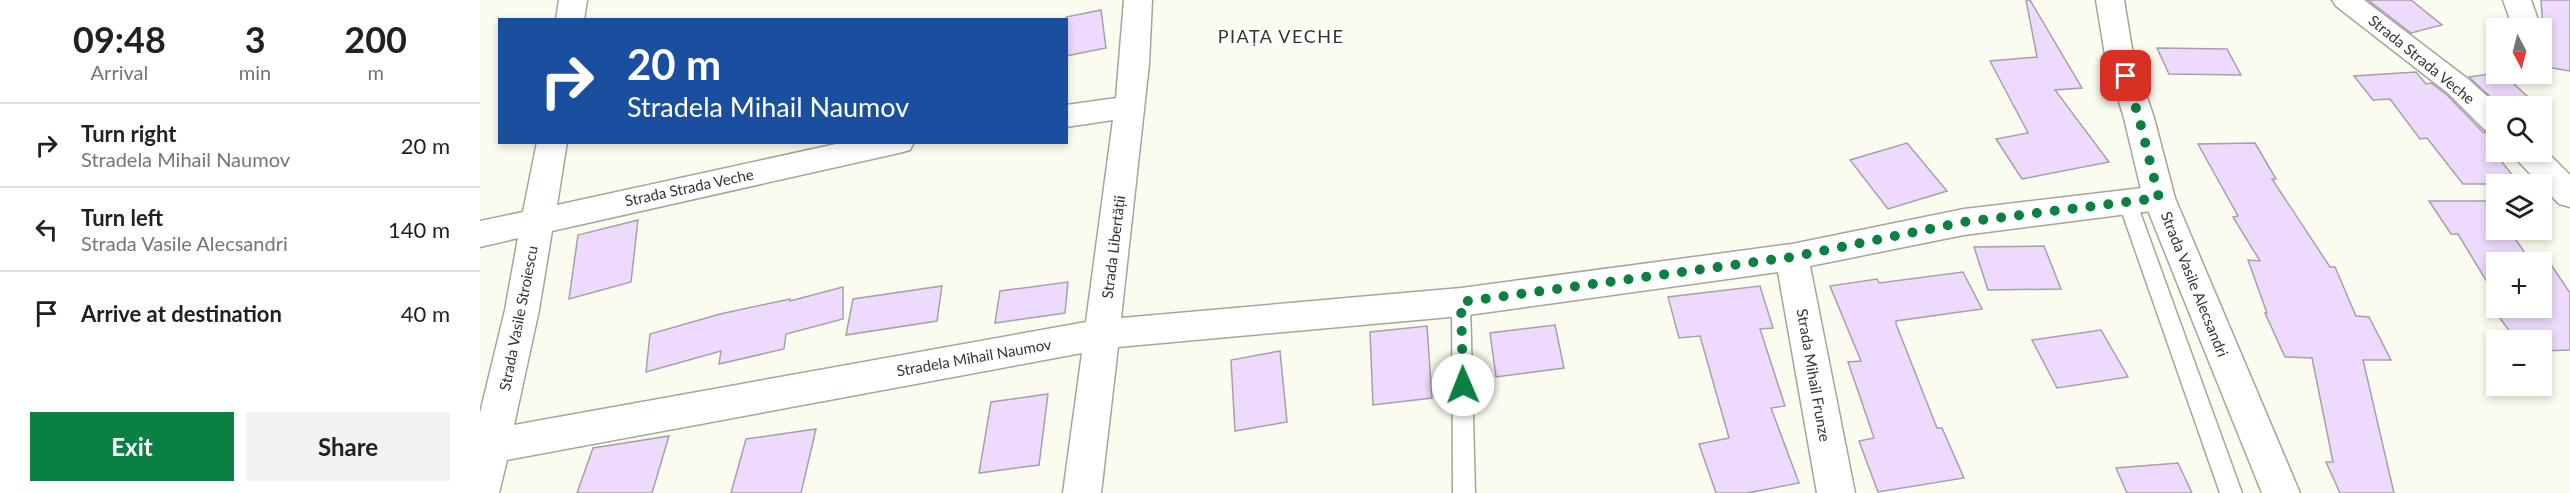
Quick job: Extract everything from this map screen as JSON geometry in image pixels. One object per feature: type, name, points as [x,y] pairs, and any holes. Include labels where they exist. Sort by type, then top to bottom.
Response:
[{"type":"street","points":[[570,18],[573,0]]},
{"type":"street","name":"Strada Libertății","points":[[1082,493],[1130,106],[1138,29],[1138,0]]},
{"type":"street","name":"Strada Vasile Alecsandri","points":[[2110,0],[2119,55],[2139,118],[2143,200],[2281,493]]},
{"type":"street","name":"Strada Strada Veche","points":[[2346,0],[2458,87],[2486,113]]},
{"type":"street","points":[[2517,0],[2523,18]]},
{"type":"street","points":[[1068,116],[1130,106]]},
{"type":"street","name":"Strada Vasile Stroiescu","points":[[480,493],[522,310],[552,144]]},
{"type":"street","name":"Strada Strada Veche","points":[[480,234],[890,144]]},
{"type":"street","points":[[2538,162],[2570,195]]},
{"type":"street","name":"Stradela Mihail Naumov","points":[[491,446],[1103,334],[1461,302],[1792,257],[1964,222],[2143,200]]},
{"type":"street","name":"Strada Mihail Frunze","points":[[1792,257],[1836,493]]},
{"type":"lane","points":[[2143,200],[2231,493]]},
{"type":"lane","points":[[1461,302],[1464,493]]},
{"type":"building","points":[[2026,0],[2030,0],[2082,88],[2055,90],[2109,162],[2022,179],[1996,139],[2028,133],[1990,61],[2037,57]]},
{"type":"building","points":[[2368,0],[2411,0],[2442,25],[2411,33]]},
{"type":"building","points":[[2541,0],[2570,0],[2570,71],[2552,68],[2552,18],[2542,18]]},
{"type":"building","points":[[1101,10],[1106,48],[1068,56],[1068,18],[1066,17]]},
{"type":"building","points":[[2157,48],[2227,49],[2241,75],[2169,74]]},
{"type":"building","points":[[2416,72],[2426,84],[2431,83],[2447,95],[2486,133],[2486,162],[2502,162],[2512,174],[2486,174],[2486,184],[2463,184],[2427,138],[2420,139],[2390,99],[2373,100],[2354,76]]},
{"type":"building","points":[[2486,74],[2486,84],[2514,84],[2527,96],[2489,96],[2469,77]]},
{"type":"building","points":[[1907,143],[1947,191],[1888,209],[1850,160]]},
{"type":"building","points":[[2255,143],[2276,179],[2272,179],[2330,267],[2335,267],[2356,316],[2369,317],[2391,360],[2363,360],[2394,493],[2340,493],[2326,462],[2333,462],[2312,358],[2285,357],[2265,313],[2267,313],[2248,260],[2260,261],[2233,217],[2238,216],[2198,144]]},
{"type":"building","points":[[2429,201],[2486,201],[2486,240],[2516,240],[2524,252],[2486,252],[2486,280],[2458,234],[2451,234]]},
{"type":"building","points":[[638,220],[631,282],[569,299],[578,235]]},
{"type":"building","points":[[2044,246],[2061,289],[1988,290],[1974,247]]},
{"type":"building","points":[[2552,266],[2570,293],[2570,350],[2552,351],[2552,330],[2509,330],[2500,318],[2552,318]]},
{"type":"building","points":[[1963,272],[1982,309],[1896,321],[1896,324],[1937,428],[1942,428],[1964,478],[1878,492],[1859,441],[1874,438],[1848,362],[1861,361],[1830,286],[1877,279],[1879,283]]},
{"type":"building","points":[[1068,282],[1065,313],[995,323],[1000,291]]},
{"type":"building","points":[[942,286],[937,321],[846,335],[853,299]]},
{"type":"building","points":[[1760,286],[1773,328],[1760,329],[1785,406],[1771,408],[1799,483],[1747,493],[1716,493],[1699,444],[1729,438],[1700,336],[1679,338],[1668,297]]},
{"type":"building","points":[[843,287],[843,319],[786,334],[784,349],[719,364],[721,351],[646,372],[650,334],[720,314],[790,299],[790,301]]},
{"type":"building","points":[[1555,325],[1564,368],[1496,377],[1490,333]]},
{"type":"building","points":[[1427,326],[1432,398],[1373,405],[1370,332]]},
{"type":"building","points":[[2101,330],[2128,377],[2057,388],[2032,340]]},
{"type":"building","points":[[1280,351],[1287,422],[1235,431],[1231,360]]},
{"type":"building","points":[[1048,394],[1039,465],[979,473],[991,402]]},
{"type":"building","points":[[816,429],[801,493],[731,493],[746,439]]},
{"type":"building","points":[[669,436],[652,493],[577,493],[593,448]]},
{"type":"building","points":[[2178,463],[2192,493],[2127,493],[2116,468]]},
{"type":"district","name":"PIAȚA VECHE","points":[[1281,36]]},
{"type":"route","points":[[1463,385],[1461,302],[1792,257],[1964,222],[2159,198],[2126,76]]}]
